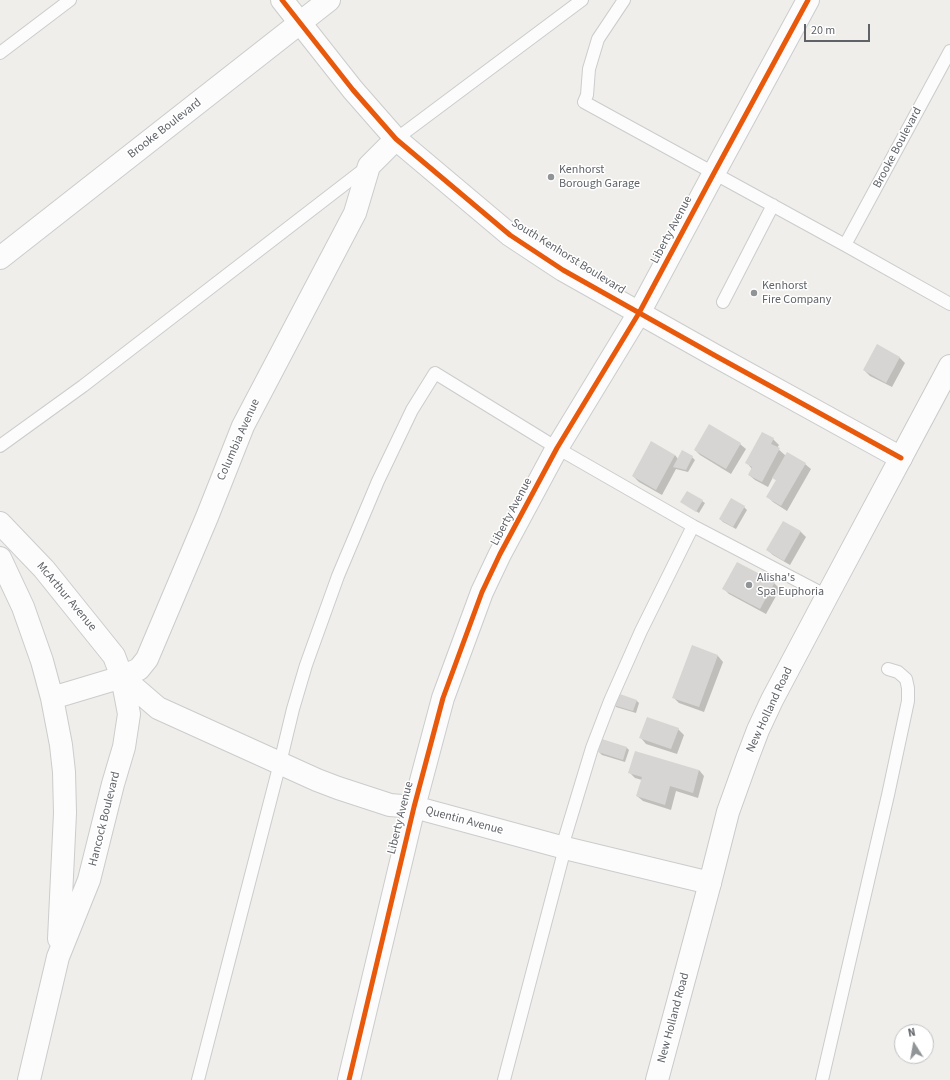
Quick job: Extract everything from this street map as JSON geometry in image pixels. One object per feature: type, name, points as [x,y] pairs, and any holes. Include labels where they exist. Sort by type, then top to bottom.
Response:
[{"type":"street","name":"South Kenhorst Boulevard","points":[[282,0],[353,90],[396,140],[510,235],[563,270],[901,458]]},
{"type":"street","name":"Brooke Boulevard","points":[[0,258],[329,0]]},
{"type":"street","name":"Liberty Avenue","points":[[349,1080],[414,807],[443,698],[482,592],[500,554],[557,448],[639,313],[808,0]]},
{"type":"street","name":"Columbia Avenue","points":[[52,698],[122,677],[139,669],[147,658],[243,426],[355,213],[369,166],[396,140]]},
{"type":"street","name":"New Holland Road","points":[[657,1080],[728,812],[758,730],[772,700],[884,487],[950,366]]},
{"type":"street","name":"McArthur Avenue","points":[[0,523],[44,569],[114,656],[122,677]]},
{"type":"street","points":[[0,558],[27,618],[52,698]]},
{"type":"street","name":"Quentin Avenue","points":[[122,677],[158,708],[317,780],[338,788],[390,805],[414,807],[565,848],[710,883]]},
{"type":"street","name":"Hancock Boulevard","points":[[30,1080],[58,957],[90,880],[113,784],[124,747],[129,714],[122,677]]},
{"type":"street","name":"Hancock Boulevard","points":[[52,698],[61,745],[64,772],[65,813],[58,957]]},
{"type":"lane","points":[[0,53],[70,0]]},
{"type":"lane","points":[[396,140],[582,0]]},
{"type":"lane","points":[[624,0],[598,39],[589,69],[587,95],[584,102],[950,304]]},
{"type":"lane","name":"Brooke Boulevard","points":[[845,245],[950,50]]},
{"type":"lane","points":[[0,446],[82,386],[369,166]]},
{"type":"lane","points":[[724,302],[772,205]]},
{"type":"lane","points":[[198,1080],[293,709],[306,665],[338,576],[378,481],[412,410],[435,373],[557,448],[693,526],[827,596]]},
{"type":"lane","points":[[504,1080],[565,848],[565,837],[592,748],[610,701],[641,631],[693,526]]},
{"type":"lane","points":[[822,1080],[888,795],[908,701],[906,679],[898,672],[888,669]]},
{"type":"building","points":[[877,344],[900,357],[886,383],[863,370]]},
{"type":"building","points":[[709,424],[741,443],[726,469],[694,450]]},
{"type":"building","points":[[762,432],[774,438],[771,444],[780,448],[762,482],[748,475],[752,467],[745,463]]},
{"type":"building","points":[[651,441],[675,455],[656,490],[632,476]]},
{"type":"building","points":[[682,450],[693,456],[686,470],[673,467]]},
{"type":"building","points":[[787,452],[806,463],[781,506],[766,497],[776,480],[772,478]]},
{"type":"building","points":[[687,491],[703,500],[696,512],[680,502]]},
{"type":"building","points":[[731,498],[745,506],[733,527],[719,519]]},
{"type":"building","points":[[783,521],[801,531],[784,561],[766,550]]},
{"type":"building","name":"Alisha's Spa Euphoria","points":[[737,562],[775,582],[760,609],[722,589]]},
{"type":"building","points":[[692,645],[718,655],[699,707],[672,698]]},
{"type":"building","points":[[617,693],[637,700],[633,711],[613,705]]},
{"type":"building","points":[[647,717],[679,728],[671,749],[639,738]]},
{"type":"building","points":[[602,739],[627,747],[623,760],[598,752]]},
{"type":"building","points":[[635,751],[699,770],[693,793],[670,786],[665,805],[636,796],[642,777],[628,773]]},
{"type":"cycle path","points":[[282,0],[353,90],[396,139],[510,235],[563,270],[901,458]]},
{"type":"cycle path","points":[[349,1080],[414,807],[443,698],[482,592],[500,554],[557,448],[639,313],[808,0]]},
{"type":"place","name":"Kenhorst Borough Garage","points":[[551,177]]},
{"type":"place","name":"Kenhorst Fire Company","points":[[754,293]]},
{"type":"place","name":"Alisha's Spa Euphoria","points":[[749,585]]}]
